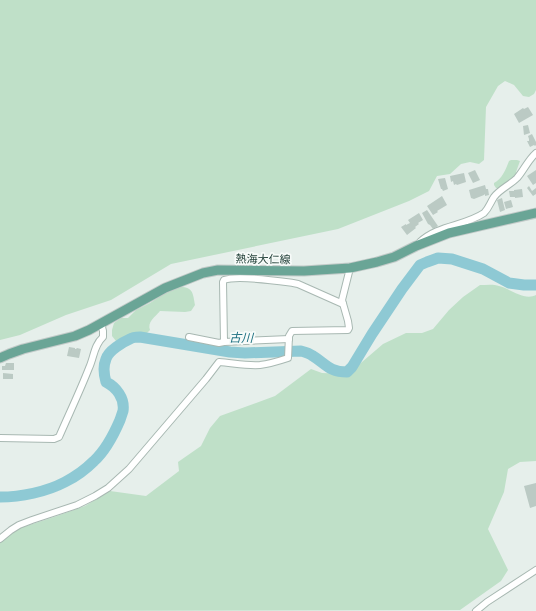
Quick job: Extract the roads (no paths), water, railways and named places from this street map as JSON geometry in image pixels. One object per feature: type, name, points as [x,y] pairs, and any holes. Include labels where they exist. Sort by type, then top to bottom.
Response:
[{"type":"main road","name":"熱海大仁線","points":[[0,358],[23,349],[75,336],[89,330],[164,288],[203,273],[218,270],[304,271],[350,268],[394,257],[416,246],[449,233],[536,213]]},
{"type":"street","points":[[416,246],[429,235],[484,212],[495,196],[517,179],[536,153]]},
{"type":"street","points":[[0,539],[19,525],[77,505],[108,488],[129,469],[219,362],[261,364],[288,358],[290,333],[292,331],[348,330],[348,321],[343,304],[343,297],[350,268]]},
{"type":"street","points":[[224,342],[223,282],[226,279],[249,279],[298,284],[343,304]]},
{"type":"street","points":[[0,438],[54,439],[59,437],[89,368],[95,348],[103,337],[101,323]]},
{"type":"street","points":[[189,337],[220,343],[289,341]]},
{"type":"street","points":[[476,611],[486,602],[536,570]]},
{"type":"waterway","name":"古川","points":[[0,497],[33,493],[58,486],[80,473],[98,457],[109,442],[118,425],[123,411],[123,402],[121,397],[116,390],[106,382],[104,370],[105,362],[107,356],[113,350],[132,338],[140,337],[230,352],[245,353],[301,351],[312,355],[336,371],[347,372],[352,367],[402,289],[420,265],[438,258],[452,259],[483,269],[509,283],[536,285]]}]
